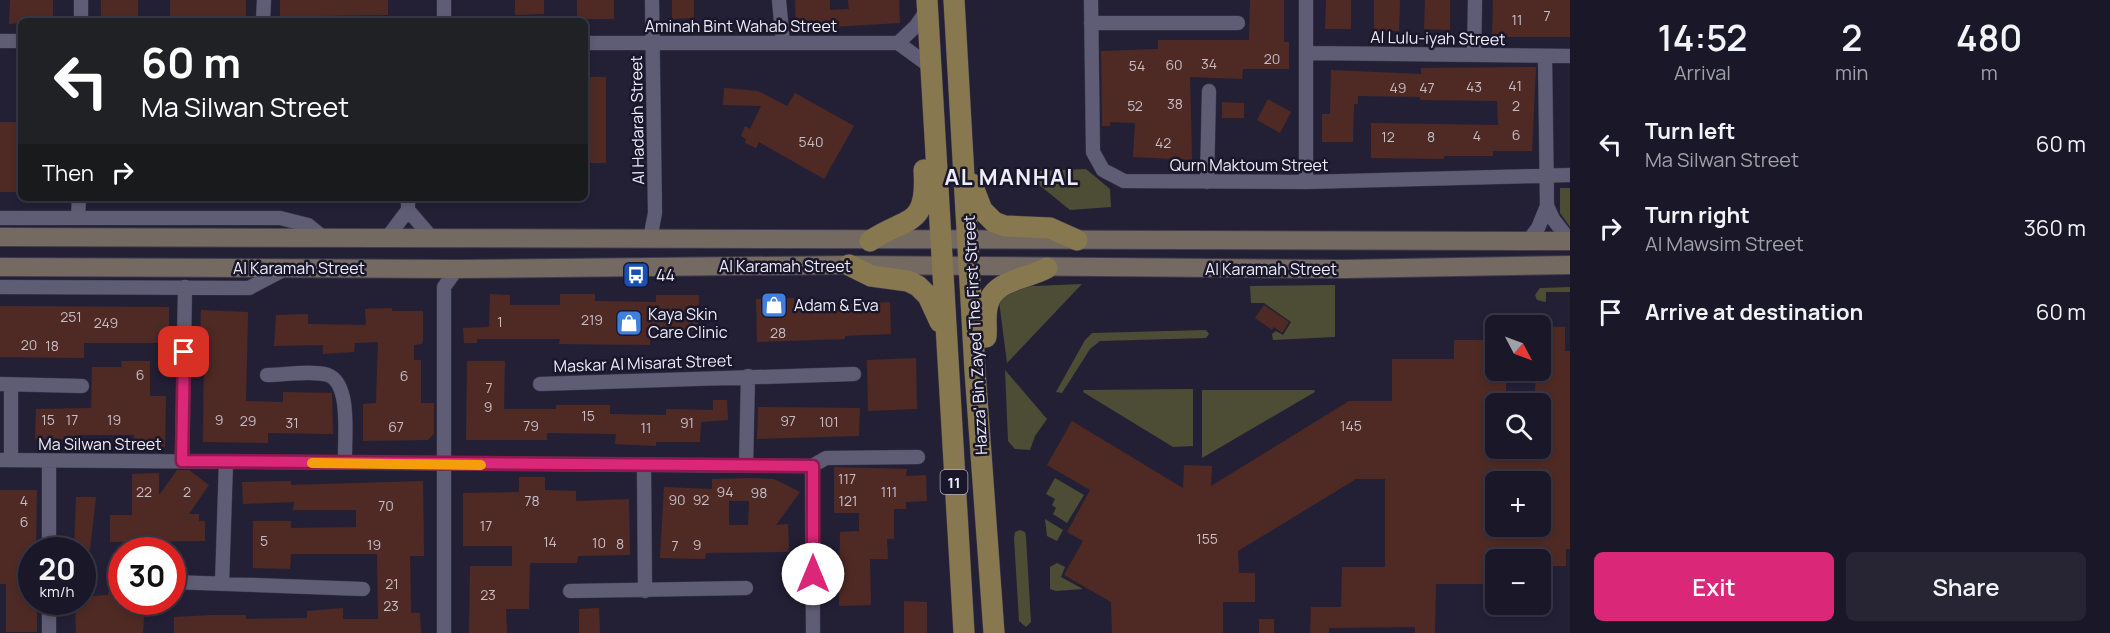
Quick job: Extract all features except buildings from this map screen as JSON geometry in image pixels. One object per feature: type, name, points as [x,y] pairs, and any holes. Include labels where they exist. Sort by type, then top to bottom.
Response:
[{"type":"main road","name":"Hazza' Bin Zayed The First Street","points":[[954,0],[966,174],[975,371],[994,633]]},
{"type":"main road","name":"Hazza' Bin Zayed The First Street","points":[[927,5],[964,633]]},
{"type":"main road","points":[[870,241],[902,226],[917,214],[924,196],[925,157],[935,140]]},
{"type":"main road","points":[[966,174],[982,210],[994,222],[1005,226],[1050,228],[1077,240]]},
{"type":"main road","name":"Al Karamah Street","points":[[0,237],[1570,241]]},
{"type":"main road","points":[[849,265],[871,276],[908,281],[918,286],[928,296],[945,331]]},
{"type":"main road","name":"Al Karamah Street","points":[[0,267],[458,268],[849,265],[1344,269],[1570,265]]},
{"type":"main road","points":[[975,371],[985,346],[986,312],[993,293],[1008,282],[1047,268]]},
{"type":"street","points":[[81,0],[81,18]]},
{"type":"street","points":[[263,18],[264,0]]},
{"type":"street","points":[[444,0],[444,18]]},
{"type":"street","name":"Al Hadarah Street","points":[[650,239],[655,213],[652,0]]},
{"type":"street","points":[[779,0],[783,43]]},
{"type":"street","name":"Qurn Maktoum Street","points":[[1091,0],[1093,152],[1102,170],[1124,181],[1306,182],[1570,175]]},
{"type":"street","points":[[1306,0],[1306,182]]},
{"type":"street","points":[[1474,55],[1475,0]]},
{"type":"street","points":[[927,5],[916,26],[898,43],[931,67]]},
{"type":"street","points":[[1091,23],[1238,24]]},
{"type":"street","points":[[0,41],[18,41]]},
{"type":"street","name":"Aminah Bint Wahab Street","points":[[588,43],[898,43]]},
{"type":"street","name":"Al Lulu-iyah Street","points":[[1306,53],[1570,56]]},
{"type":"street","points":[[1528,241],[1538,228],[1547,206],[1545,56]]},
{"type":"street","points":[[1207,182],[1209,91]]},
{"type":"street","points":[[78,218],[79,201]]},
{"type":"street","points":[[387,238],[408,204],[432,238]]},
{"type":"street","points":[[1547,206],[1553,219],[1570,241]]},
{"type":"street","points":[[0,218],[280,218],[308,225],[324,238]]},
{"type":"street","points":[[0,287],[249,288],[287,268]]},
{"type":"street","points":[[425,268],[444,287]]},
{"type":"street","points":[[444,633],[442,465],[444,287],[458,268]]},
{"type":"street","points":[[182,461],[185,287]]},
{"type":"street","points":[[267,375],[327,374],[337,380],[344,390],[345,463]]},
{"type":"street","name":"Maskar Al Misarat Street","points":[[540,384],[854,374]]},
{"type":"street","name":"Maskar Al Misarat Street","points":[[746,465],[748,376]]},
{"type":"street","points":[[6,460],[6,385],[82,386]]},
{"type":"street","name":"Ma Silwan Street","points":[[6,460],[644,467],[813,466],[826,458],[918,457]]},
{"type":"street","points":[[49,537],[50,461]]},
{"type":"street","points":[[222,584],[226,462]]},
{"type":"street","points":[[813,466],[813,633]]},
{"type":"street","points":[[644,467],[645,591]]},
{"type":"street","points":[[186,583],[363,588]]},
{"type":"street","points":[[570,591],[746,588]]},
{"type":"street","points":[[49,615],[49,633]]},
{"type":"green space","points":[[1086,169],[1110,189],[1111,207],[1070,210],[1038,184],[1040,171]]},
{"type":"green space","points":[[1560,188],[1570,188],[1570,227],[1560,213]]},
{"type":"green space","points":[[1082,284],[1007,363],[999,301],[1009,287]]},
{"type":"green space","points":[[1335,285],[1335,337],[1273,340],[1272,334],[1276,331],[1283,335],[1291,322],[1264,303],[1251,303],[1250,286]]},
{"type":"green space","points":[[1570,287],[1570,292],[1546,292],[1546,302],[1537,300],[1535,295],[1540,288]]},
{"type":"green space","points":[[1206,330],[1209,334],[1206,338],[1100,341],[1090,349],[1062,393],[1056,392],[1085,340],[1092,333]]},
{"type":"green space","points":[[1005,370],[1047,419],[1035,436],[1030,450],[1015,449],[1008,441]]},
{"type":"green space","points":[[1193,389],[1193,446],[1173,447],[1083,392],[1084,390]]},
{"type":"green space","points":[[1202,390],[1314,390],[1315,392],[1202,458]]},
{"type":"green space","points":[[1055,478],[1084,495],[1067,523],[1053,514],[1056,508],[1052,505],[1055,499],[1046,494]]},
{"type":"green space","points":[[1045,519],[1063,530],[1057,541],[1047,536]]},
{"type":"green space","points":[[1020,530],[1025,532],[1026,537],[1031,622],[1026,627],[1019,621],[1014,538],[1015,532]]},
{"type":"green space","points":[[1057,563],[1065,567],[1061,577],[1083,589],[1056,591],[1050,589],[1050,567]]},
{"type":"slow traffic","points":[[312,463],[481,465]]},
{"type":"place","name":"44","points":[[636,275]]},
{"type":"place","name":"Adam & Eva","points":[[774,305]]},
{"type":"place","name":"Kaya Skin Care Clinic","points":[[629,323]]},
{"type":"district","name":"AL MANHAL","points":[[1012,177]]},
{"type":"route","points":[[184,352],[182,461],[644,467],[813,466],[813,574]]}]
